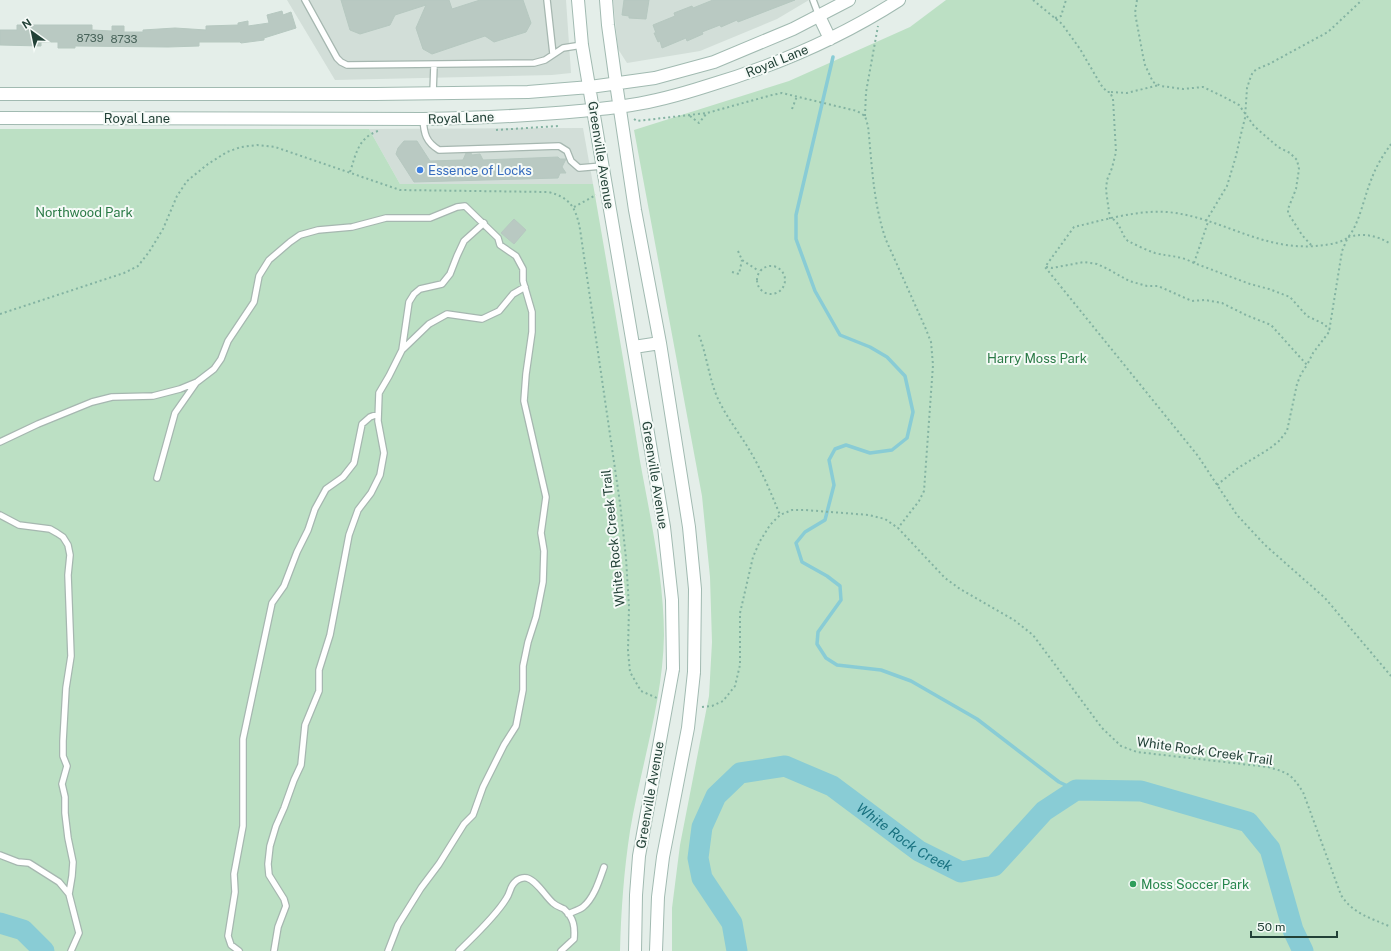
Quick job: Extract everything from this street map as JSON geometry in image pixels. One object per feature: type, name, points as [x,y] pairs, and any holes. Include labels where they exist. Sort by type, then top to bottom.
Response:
[{"type":"main road","name":"Greenville Avenue","points":[[578,0],[582,45],[664,528],[672,600],[673,669],[639,856],[636,895],[635,951]]},
{"type":"main road","name":"Greenville Avenue","points":[[606,0],[616,83],[635,210],[660,344],[690,527],[695,589],[694,672],[688,728],[662,863],[658,897],[656,951]]},
{"type":"main road","name":"Royal Lane","points":[[0,94],[376,94],[528,92],[590,87],[655,78],[714,62],[793,29],[849,0]]},
{"type":"main road","name":"Royal Lane","points":[[0,118],[423,119],[477,118],[593,110],[669,97],[736,78],[830,39],[875,16],[899,0]]},
{"type":"main road","points":[[819,16],[830,39]]},
{"type":"main road","points":[[634,347],[660,344]]},
{"type":"lane","points":[[305,0],[336,58],[347,65],[534,63],[545,60],[563,48],[582,45]]},
{"type":"lane","points":[[547,0],[553,54]]},
{"type":"lane","points":[[813,0],[819,16]]},
{"type":"lane","points":[[433,93],[434,65]]},
{"type":"lane","points":[[423,119],[424,130],[431,145],[439,150],[559,146],[566,151],[570,161],[579,168],[602,166]]},
{"type":"lane","points":[[0,442],[38,424],[92,402],[112,397],[153,396],[180,389],[196,382],[214,369],[221,359],[228,341],[254,302],[259,276],[269,260],[290,242],[300,236],[318,230],[352,227],[386,218],[430,218],[465,206],[498,238],[500,245],[516,256],[523,269],[525,287],[532,312],[532,332],[524,401],[546,497],[541,533],[544,551],[543,582],[536,618],[528,642],[524,666],[523,690],[516,726],[504,745],[483,788],[473,815],[464,824],[439,864],[421,888],[398,925],[388,951]]},
{"type":"lane","points":[[274,951],[278,927],[286,906],[284,899],[269,875],[268,864],[270,846],[276,826],[301,765],[305,725],[319,691],[319,670],[330,635],[349,535],[358,510],[371,493],[380,474],[384,453],[378,421],[379,393],[402,350],[409,302],[414,294],[420,289],[442,284],[450,274],[464,241],[484,223]]},
{"type":"lane","points":[[402,350],[435,320],[447,314],[482,319],[499,311],[513,294],[525,287]]},
{"type":"lane","points":[[157,478],[175,413],[196,382]]},
{"type":"lane","points":[[239,951],[231,945],[228,936],[235,892],[234,874],[243,826],[243,739],[272,603],[284,586],[297,552],[308,530],[315,509],[326,489],[343,478],[354,463],[362,424],[370,417],[378,414]]},
{"type":"lane","points":[[0,515],[19,525],[50,529],[63,537],[68,545],[70,555],[68,575],[71,656],[66,688],[63,741],[63,756],[67,766],[62,784],[65,797],[68,838],[73,862],[69,894],[79,933],[70,951]]},
{"type":"lane","points":[[0,855],[18,862],[29,863],[59,882],[69,894]]},
{"type":"lane","points":[[568,914],[582,908],[591,898],[604,867]]},
{"type":"lane","points":[[459,951],[506,900],[513,883],[521,878],[534,881],[547,897],[571,917],[575,928],[574,939],[561,951]]},
{"type":"path","points":[[1033,0],[1062,24],[1080,49],[1101,85],[1107,92],[1127,93],[1159,85]]},
{"type":"path","points":[[1062,24],[1061,16],[1066,0]]},
{"type":"path","points":[[1137,0],[1135,13],[1144,61],[1153,82],[1159,85],[1183,89],[1203,87],[1239,105],[1254,126],[1278,147],[1290,153],[1297,160],[1299,169],[1296,189],[1288,212],[1302,235],[1312,246]]},
{"type":"path","points":[[1194,263],[1207,221],[1227,186],[1246,114],[1247,88],[1251,76],[1257,69],[1328,32],[1362,0]]},
{"type":"path","points":[[1055,18],[1061,16]]},
{"type":"path","points":[[878,25],[866,92],[865,116],[868,126],[877,208],[886,240],[926,327],[931,342],[933,365],[924,491],[919,501],[898,528]]},
{"type":"path","points":[[1110,92],[1113,98],[1116,152],[1106,185],[1111,219]]},
{"type":"path","points":[[633,119],[637,121],[690,116],[707,113],[782,93],[857,111],[865,116]]},
{"type":"path","points":[[792,109],[797,96]]},
{"type":"path","points":[[690,116],[699,123],[707,113]]},
{"type":"path","points":[[350,172],[359,146],[363,140],[369,134],[378,131]]},
{"type":"path","points":[[1217,485],[1238,468],[1269,449],[1279,441],[1287,431],[1297,384],[1301,374],[1313,353],[1330,330],[1342,251],[1357,221],[1372,178],[1391,144]]},
{"type":"path","points":[[0,314],[124,273],[138,266],[160,235],[177,196],[187,182],[208,164],[227,152],[241,147],[257,145],[275,146],[400,190],[548,192],[556,194],[574,207],[596,195]]},
{"type":"path","name":"White Rock Creek Trail","points":[[574,207],[578,216],[580,229],[625,550],[629,607],[628,650],[630,672],[641,691],[653,697],[660,698]]},
{"type":"path","points":[[1045,267],[1074,227],[1135,214],[1164,212],[1207,221],[1258,239],[1299,247],[1334,243],[1348,237],[1360,235],[1372,235],[1391,244]]},
{"type":"path","points":[[1111,219],[1118,223],[1128,241],[1154,252],[1186,258],[1194,263],[1290,297],[1307,316],[1324,324],[1330,330]]},
{"type":"path","points":[[738,251],[742,260],[760,271]]},
{"type":"path","points":[[732,272],[739,274],[742,260]]},
{"type":"path","points":[[1045,267],[1052,268],[1084,262],[1097,264],[1129,282],[1147,286],[1158,286],[1192,301],[1205,300],[1222,303],[1270,325],[1307,365]]},
{"type":"path","points":[[770,266],[781,270],[786,281],[784,287],[775,294],[763,292],[757,283],[757,277],[760,271],[764,267],[770,266]]},
{"type":"path","points":[[1045,267],[1198,456],[1237,515],[1265,545],[1324,598],[1391,676]]},
{"type":"path","points":[[696,706],[712,706],[723,701],[735,686],[740,665],[740,614],[753,556],[770,525],[780,515],[753,456],[717,397],[699,335]]},
{"type":"path","name":"White Rock Creek Trail","points":[[780,515],[792,510],[805,510],[869,515],[885,519],[898,528],[945,578],[960,589],[1014,620],[1033,635],[1102,728],[1121,746],[1137,752],[1268,767],[1283,771],[1293,777],[1303,792],[1340,895],[1347,904],[1357,912],[1391,927]]},
{"type":"shaded area","points":[[287,0],[566,0],[571,73],[552,75],[335,80]]},
{"type":"shaded area","points":[[613,0],[809,0],[777,19],[700,51],[627,63],[618,49]]},
{"type":"shaded area","points":[[583,128],[593,184],[400,184],[369,129]]},
{"type":"green space","name":"Harry Moss Park","points":[[946,0],[1391,0],[1391,951],[672,951],[672,908],[680,845],[709,696],[712,642],[710,577],[702,496],[634,130],[789,81],[910,27]]},
{"type":"green space","name":"Northwood Park","points":[[0,129],[369,129],[400,184],[593,184],[656,548],[662,592],[664,635],[663,660],[656,709],[630,831],[623,891],[620,951],[0,951]]},
{"type":"building","points":[[341,0],[449,0],[452,9],[480,0],[523,0],[531,23],[526,32],[494,42],[485,36],[432,54],[423,49],[416,28],[426,5],[395,15],[390,25],[360,34],[350,30]]},
{"type":"building","points":[[624,0],[649,0],[646,19],[629,18],[629,16],[622,15]]},
{"type":"building","points":[[713,0],[795,0],[738,22],[737,20],[721,27],[720,25],[702,32],[703,34],[687,41],[686,38],[662,48],[660,41],[658,42],[654,33],[656,33],[653,25],[675,16],[674,13],[692,6],[693,8]]},
{"type":"building","points":[[282,11],[283,15],[291,12],[296,28],[264,38],[264,40],[241,43],[199,42],[199,46],[75,46],[75,48],[58,48],[58,42],[41,42],[41,46],[0,45],[0,30],[17,30],[17,25],[92,25],[92,30],[112,31],[112,26],[124,26],[124,32],[143,32],[143,30],[175,28],[206,30],[206,26],[238,25],[238,23],[248,21],[248,26],[269,23],[267,15]]},
{"type":"building","points":[[404,141],[417,141],[430,161],[463,160],[466,153],[471,153],[472,155],[480,154],[483,160],[558,157],[560,159],[566,159],[562,167],[566,173],[560,173],[558,178],[414,182],[396,154],[398,148]]},
{"type":"building","points":[[514,219],[526,230],[514,244],[501,233]]},
{"type":"waterway","points":[[833,57],[796,215],[796,239],[815,291],[840,335],[870,347],[887,357],[905,376],[913,412],[907,438],[892,450],[870,453],[846,445],[835,449],[829,460],[834,485],[825,520],[805,532],[796,543],[802,562],[827,576],[840,586],[841,600],[818,632],[817,644],[826,658],[837,665],[881,670],[911,681],[977,719],[1059,782],[1076,790]]},
{"type":"waterway","name":"White Rock Creek","points":[[737,951],[732,923],[702,878],[698,858],[702,827],[716,796],[740,773],[785,766],[832,786],[919,851],[961,872],[994,866],[1044,811],[1076,790],[1141,791],[1248,822],[1270,849],[1293,930],[1303,951]]},
{"type":"waterway","name":"White Rock Creek","points":[[0,923],[23,930],[44,951]]},
{"type":"place","name":"Essence of Locks","points":[[420,170]]},
{"type":"place","name":"Moss Soccer Park","points":[[1133,884]]}]
